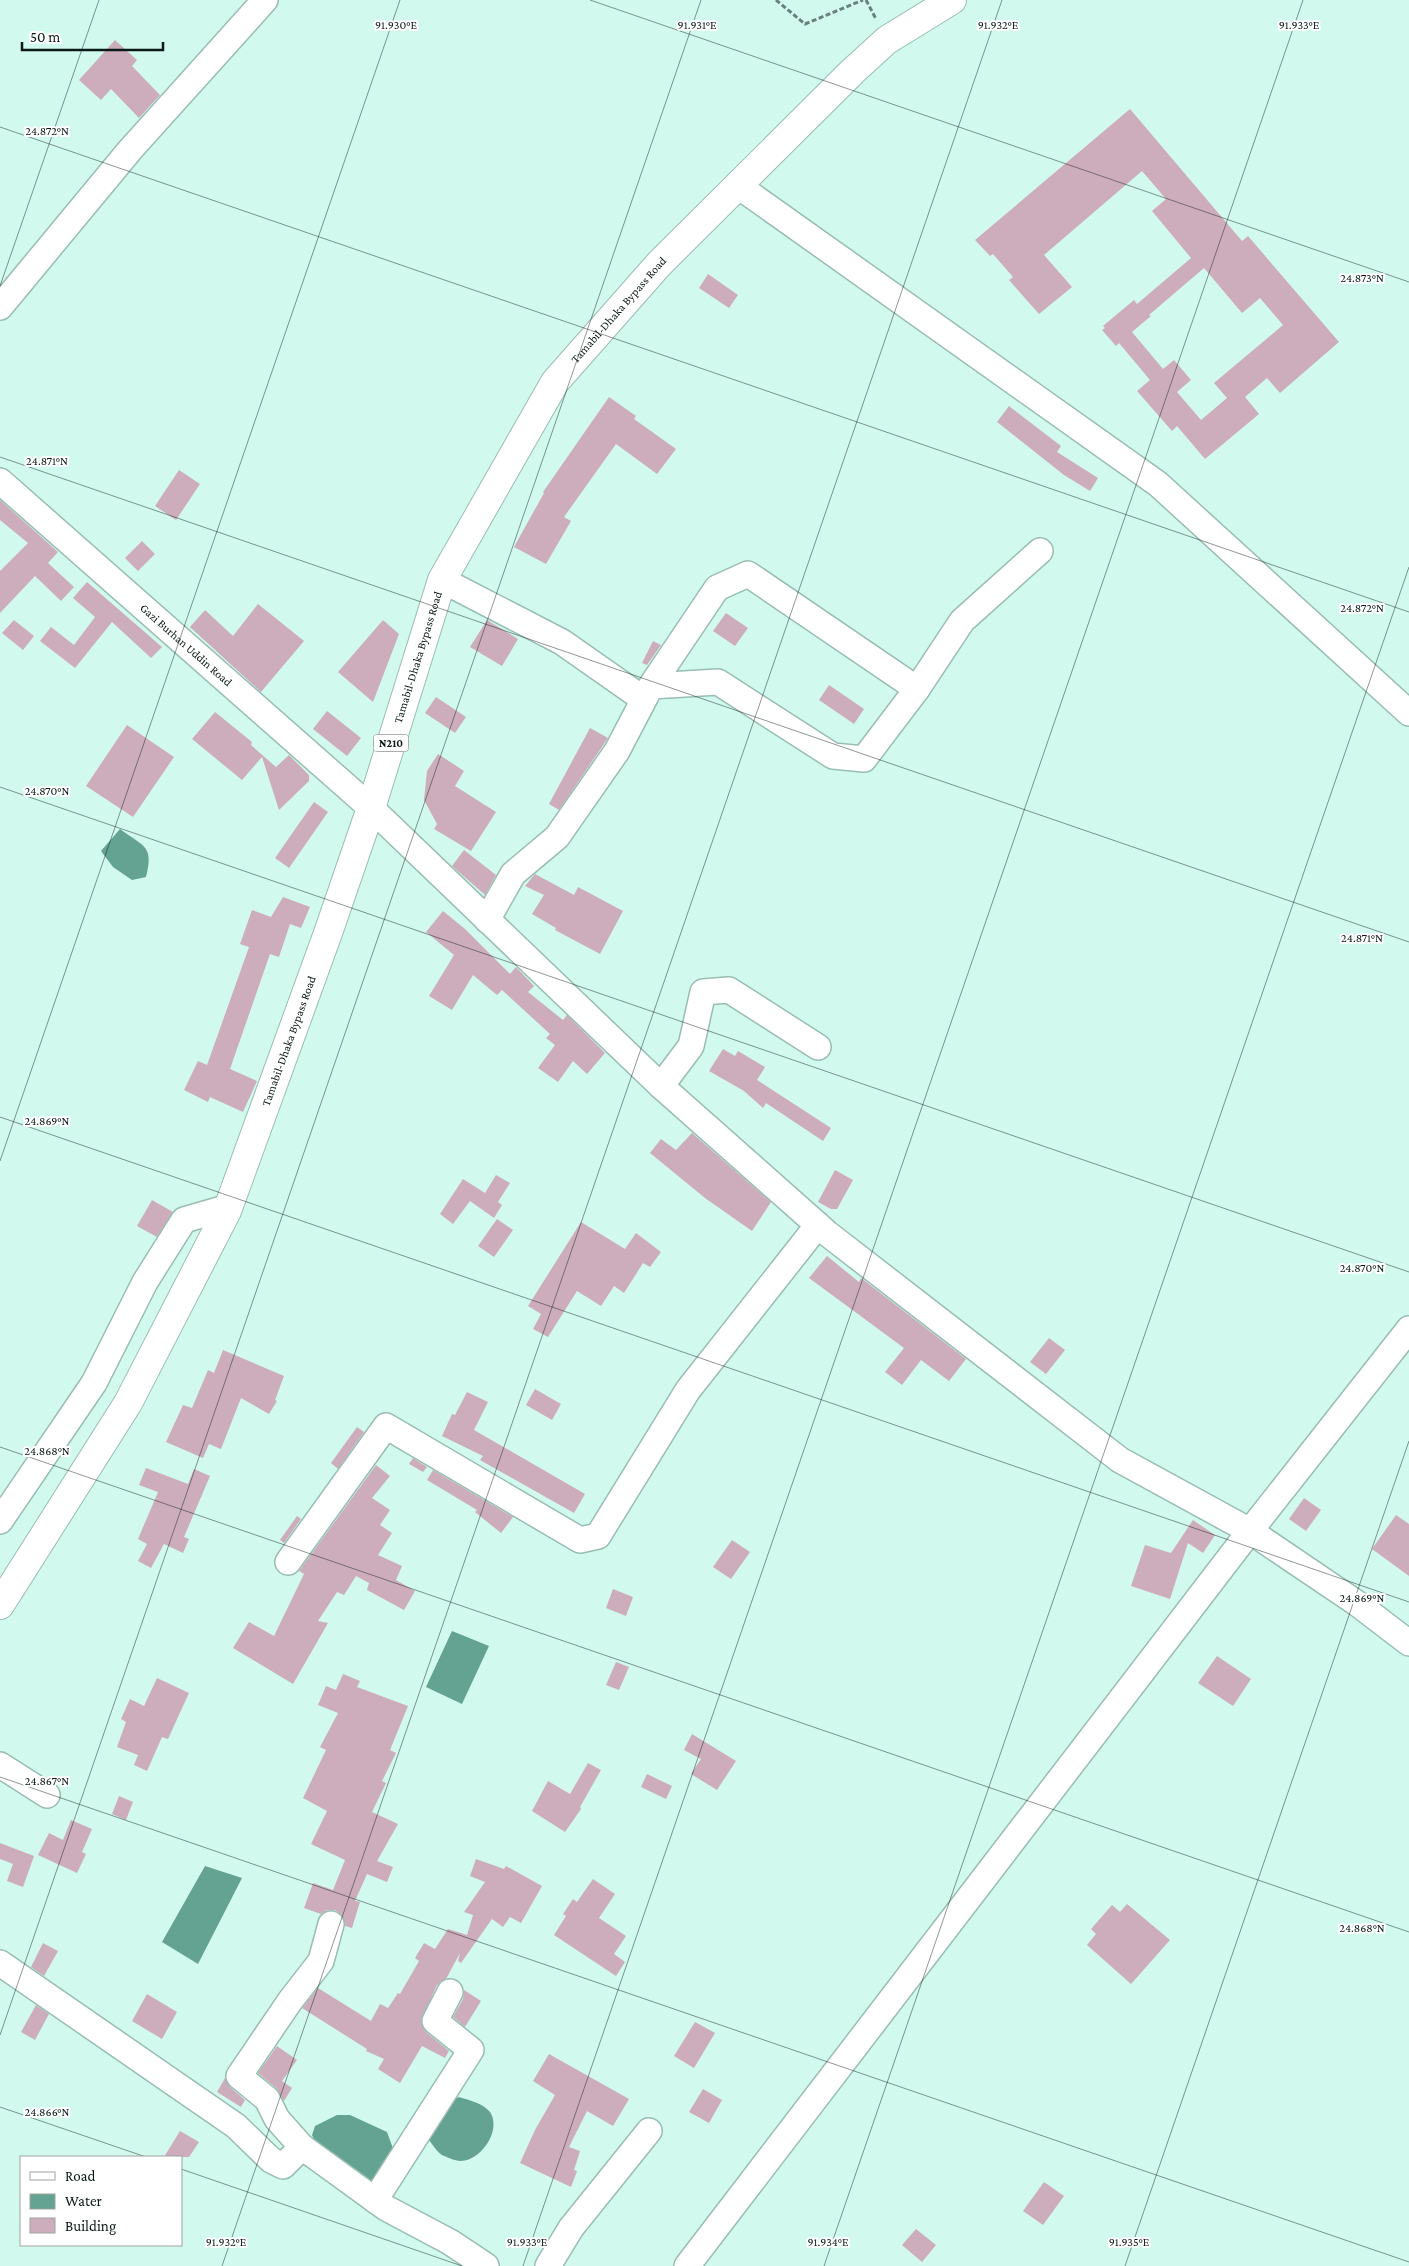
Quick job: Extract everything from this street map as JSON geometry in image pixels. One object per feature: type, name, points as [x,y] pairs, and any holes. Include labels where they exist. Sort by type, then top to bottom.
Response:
[{"type":"highway","name":"Tamabil-Dhaka Bypass Road","points":[[0,1605],[128,1403],[228,1207],[328,933],[371,808],[442,580],[555,382],[659,264],[853,71],[887,40],[952,0]]},
{"type":"street","points":[[0,307],[130,150],[265,0]]},
{"type":"street","points":[[737,185],[1158,484],[1409,713]]},
{"type":"street","name":"Gazi Burhan Uddin Road","points":[[0,481],[371,808],[661,1086],[818,1225],[1120,1460],[1250,1531],[1358,1604],[1409,1643]]},
{"type":"street","points":[[442,580],[562,642],[645,691],[718,682],[833,756],[864,759],[917,689],[962,620],[1040,551]]},
{"type":"street","points":[[487,920],[514,874],[557,838],[617,751],[645,691],[717,588],[748,574],[917,689]]},
{"type":"street","points":[[661,1086],[691,1046],[703,992],[729,990],[818,1047]]},
{"type":"street","points":[[0,1521],[94,1383],[145,1282],[184,1220],[228,1207]]},
{"type":"street","points":[[288,1562],[386,1426],[580,1540],[598,1536],[688,1390],[818,1225]]},
{"type":"street","points":[[687,2266],[1250,1531],[1409,1329]]},
{"type":"street","points":[[0,1765],[47,1796]]},
{"type":"street","points":[[331,1924],[321,1961],[290,2001],[239,2076],[267,2099],[277,2119],[302,2147],[386,2208],[450,2242],[486,2266]]},
{"type":"street","points":[[0,1963],[236,2126],[271,2160],[283,2166],[302,2147]]},
{"type":"street","points":[[375,2200],[471,2050],[435,2021],[450,1992]]},
{"type":"street","points":[[548,2266],[571,2228],[649,2131]]},
{"type":"path","points":[[776,0],[805,24],[863,0]]},
{"type":"water","points":[[120,829],[141,844],[148,852],[149,859],[146,877],[132,880],[113,867],[101,851]]},
{"type":"water","points":[[452,1631],[489,1646],[462,1704],[426,1687]]},
{"type":"water","points":[[205,1866],[242,1878],[198,1964],[162,1942]]},
{"type":"water","points":[[459,2097],[483,2106],[490,2112],[493,2119],[491,2135],[482,2150],[468,2160],[460,2161],[442,2155],[429,2140],[435,2120],[441,2109]]},
{"type":"water","points":[[337,2115],[350,2115],[387,2132],[395,2154],[373,2184],[318,2149],[312,2135],[315,2126]]},
{"type":"building","points":[[115,40],[137,60],[132,66],[160,95],[139,118],[111,89],[101,100],[79,80]]},
{"type":"building","points":[[1130,109],[1242,241],[1248,236],[1339,342],[1280,393],[1267,378],[1245,397],[1259,414],[1205,459],[1177,426],[1172,431],[1137,391],[1150,380],[1119,343],[1116,346],[1102,330],[1105,328],[1103,326],[1134,300],[1137,304],[1191,258],[1152,211],[1166,199],[1142,171],[1044,255],[1072,287],[1039,314],[1009,280],[1013,277],[993,254],[990,256],[975,240]],"holes":[[[1204,268],[1242,313],[1260,298],[1283,325],[1214,383],[1227,398],[1201,420],[1177,392],[1191,380],[1174,360],[1163,369],[1132,332]]]},
{"type":"building","points":[[708,274],[738,295],[729,308],[699,288]]},
{"type":"building","points":[[609,397],[636,416],[634,419],[676,449],[657,474],[616,444],[564,517],[571,521],[546,564],[514,547],[543,492]]},
{"type":"building","points":[[1009,406],[1061,446],[1057,452],[1098,478],[1090,491],[1064,475],[997,422]]},
{"type":"building","points":[[179,470],[200,484],[176,520],[155,506]]},
{"type":"building","points":[[0,500],[58,552],[48,563],[74,587],[61,601],[35,576],[0,613],[0,571],[28,543],[0,520]]},
{"type":"building","points":[[142,541],[155,554],[138,571],[125,558]]},
{"type":"building","points":[[87,582],[162,647],[151,658],[112,622],[75,668],[40,641],[51,627],[74,645],[95,617],[73,598]]},
{"type":"building","points":[[258,604],[304,641],[261,692],[190,627],[205,610],[233,636]]},
{"type":"building","points":[[726,613],[748,628],[735,646],[713,631]]},
{"type":"building","points":[[14,620],[34,636],[23,650],[2,633]]},
{"type":"building","points":[[383,620],[399,634],[373,702],[338,672]]},
{"type":"building","points":[[487,620],[518,639],[502,666],[470,647]]},
{"type":"building","points":[[653,641],[661,645],[647,665],[642,663]]},
{"type":"building","points":[[829,685],[864,709],[854,724],[819,700]]},
{"type":"building","points":[[436,697],[466,717],[455,733],[425,713]]},
{"type":"building","points":[[327,711],[361,738],[347,756],[313,729]]},
{"type":"building","points":[[215,712],[252,742],[251,745],[276,767],[289,755],[309,775],[309,781],[279,810],[262,757],[242,780],[192,739]]},
{"type":"building","points":[[127,725],[174,757],[133,817],[86,786]]},
{"type":"building","points":[[590,728],[608,738],[559,810],[549,804]]},
{"type":"building","points":[[438,754],[464,771],[455,786],[496,812],[471,851],[434,829],[437,824],[424,800],[427,771]]},
{"type":"building","points":[[314,802],[328,812],[289,868],[275,858]]},
{"type":"building","points":[[464,850],[496,875],[485,895],[452,866]]},
{"type":"building","points":[[535,874],[574,895],[578,887],[623,911],[600,954],[555,930],[556,928],[532,914],[544,895],[525,886]]},
{"type":"building","points":[[283,897],[310,907],[301,928],[290,924],[279,957],[270,954],[230,1069],[257,1081],[243,1112],[210,1097],[208,1102],[184,1090],[198,1061],[207,1065],[249,947],[240,944],[252,910],[271,917]]},
{"type":"building","points":[[443,911],[465,929],[510,974],[516,967],[534,986],[528,992],[563,1020],[567,1015],[605,1053],[587,1074],[573,1061],[558,1082],[538,1068],[555,1045],[546,1038],[550,1034],[502,990],[497,995],[473,975],[452,1010],[429,996],[454,955],[426,932]]},
{"type":"building","points":[[723,1049],[735,1056],[738,1051],[765,1067],[757,1080],[831,1128],[823,1141],[766,1103],[763,1108],[744,1091],[709,1071]]},
{"type":"building","points":[[692,1133],[771,1202],[752,1231],[705,1198],[650,1153],[661,1139],[676,1150]]},
{"type":"building","points":[[835,1170],[853,1180],[837,1209],[831,1209],[818,1202]]},
{"type":"building","points":[[496,1175],[510,1183],[498,1202],[502,1205],[494,1218],[470,1201],[453,1224],[440,1214],[463,1179],[485,1193]]},
{"type":"building","points":[[152,1200],[173,1212],[157,1237],[137,1226]]},
{"type":"building","points":[[497,1219],[513,1230],[494,1257],[478,1246]]},
{"type":"building","points":[[581,1222],[625,1249],[636,1233],[661,1252],[650,1267],[643,1263],[624,1293],[614,1286],[601,1306],[577,1291],[548,1337],[533,1329],[541,1314],[528,1306]]},
{"type":"building","points":[[827,1256],[859,1282],[861,1278],[966,1359],[949,1381],[921,1360],[902,1385],[885,1372],[904,1348],[809,1278]]},
{"type":"building","points":[[1049,1338],[1065,1350],[1046,1374],[1030,1362]]},
{"type":"building","points":[[223,1350],[284,1376],[275,1400],[277,1401],[269,1414],[241,1398],[221,1449],[209,1444],[203,1458],[166,1442],[183,1405],[192,1408],[208,1370],[214,1373]]},
{"type":"building","points":[[535,1389],[561,1404],[552,1420],[526,1405]]},
{"type":"building","points":[[467,1392],[488,1402],[474,1430],[585,1494],[574,1513],[480,1460],[483,1456],[442,1436],[452,1414],[455,1415]]},
{"type":"building","points":[[357,1427],[364,1432],[338,1469],[331,1463]]},
{"type":"building","points":[[413,1458],[427,1467],[423,1472],[409,1464]]},
{"type":"building","points":[[376,1465],[390,1476],[372,1498],[390,1510],[380,1525],[392,1533],[378,1555],[402,1566],[396,1580],[415,1591],[404,1610],[367,1590],[369,1583],[356,1576],[344,1595],[337,1592],[318,1621],[328,1623],[293,1684],[233,1648],[249,1622],[274,1636],[304,1574],[299,1571]]},
{"type":"building","points":[[146,1468],[188,1484],[194,1469],[210,1476],[184,1537],[189,1539],[183,1553],[164,1544],[151,1568],[138,1561],[147,1544],[138,1539],[158,1492],[139,1485]]},
{"type":"building","points":[[433,1470],[513,1517],[501,1533],[475,1512],[477,1510],[427,1480]]},
{"type":"building","points":[[1304,1498],[1321,1510],[1306,1531],[1289,1519]]},
{"type":"building","points":[[1396,1515],[1409,1524],[1409,1576],[1372,1549]]},
{"type":"building","points":[[297,1516],[301,1519],[284,1543],[280,1540]]},
{"type":"building","points":[[1193,1520],[1215,1535],[1203,1553],[1188,1543],[1170,1599],[1131,1586],[1145,1545],[1171,1553]]},
{"type":"building","points":[[732,1540],[750,1552],[731,1579],[713,1567]]},
{"type":"building","points":[[613,1589],[633,1597],[626,1616],[606,1608]]},
{"type":"building","points":[[1217,1656],[1251,1679],[1233,1706],[1198,1683]]},
{"type":"building","points":[[616,1662],[629,1667],[619,1690],[606,1685]]},
{"type":"building","points":[[343,1674],[360,1681],[357,1687],[408,1706],[390,1750],[396,1753],[382,1781],[386,1783],[372,1812],[398,1824],[377,1861],[393,1867],[387,1882],[367,1874],[355,1901],[360,1902],[352,1928],[345,1926],[341,1914],[335,1910],[327,1910],[321,1914],[304,1908],[313,1883],[333,1890],[345,1860],[311,1844],[327,1811],[303,1798],[326,1750],[320,1747],[338,1713],[318,1705],[326,1686],[336,1690]]},
{"type":"building","points":[[157,1678],[189,1693],[168,1739],[162,1737],[147,1771],[134,1765],[138,1755],[117,1747],[126,1722],[121,1719],[130,1699],[144,1706]]},
{"type":"building","points":[[692,1734],[736,1761],[717,1790],[691,1774],[701,1759],[684,1750]]},
{"type":"building","points":[[588,1763],[601,1770],[580,1807],[581,1809],[565,1832],[532,1811],[548,1781],[570,1794]]},
{"type":"building","points":[[647,1774],[672,1786],[666,1799],[641,1787]]},
{"type":"building","points":[[119,1796],[133,1802],[126,1820],[112,1814]]},
{"type":"building","points":[[71,1820],[92,1829],[82,1852],[86,1854],[77,1873],[38,1855],[49,1833],[63,1840]]},
{"type":"building","points":[[0,1843],[34,1856],[23,1887],[7,1881],[13,1864],[0,1859]]},
{"type":"building","points":[[476,1859],[504,1869],[506,1866],[542,1886],[521,1923],[510,1917],[503,1927],[492,1919],[461,1963],[458,1961],[460,1953],[446,1979],[437,1985],[421,2020],[426,2032],[449,2051],[445,2058],[422,2046],[400,2083],[378,2069],[384,2059],[366,2051],[367,2049],[302,2008],[318,1988],[371,2021],[380,2004],[388,2008],[398,1993],[400,1994],[419,1961],[415,1958],[424,1943],[435,1949],[448,1929],[467,1935],[473,1915],[464,1912],[485,1882],[470,1876]]},
{"type":"building","points":[[593,1879],[615,1894],[599,1918],[626,1936],[614,1954],[625,1962],[616,1976],[554,1935],[566,1916],[563,1914],[573,1899],[577,1902]]},
{"type":"building","points":[[1127,1904],[1170,1940],[1131,1984],[1087,1945],[1096,1934],[1091,1929],[1112,1905],[1120,1912]]},
{"type":"building","points":[[43,1943],[58,1951],[44,1976],[31,1967]]},
{"type":"building","points":[[464,1990],[481,2001],[465,2027],[453,2017],[463,1999]]},
{"type":"building","points":[[147,1994],[177,2012],[162,2039],[132,2021]]},
{"type":"building","points":[[36,2005],[49,2014],[35,2040],[21,2032]]},
{"type":"building","points":[[695,2022],[715,2033],[694,2068],[674,2056]]},
{"type":"building","points":[[277,2046],[297,2060],[282,2081],[292,2088],[284,2101],[276,2088],[258,2073]]},
{"type":"building","points":[[549,2054],[629,2099],[613,2126],[587,2111],[569,2147],[580,2151],[574,2170],[577,2171],[571,2187],[520,2163],[535,2130],[555,2095],[533,2081]]},
{"type":"building","points":[[225,2078],[230,2087],[245,2100],[241,2107],[217,2092]]},
{"type":"building","points":[[703,2089],[722,2100],[709,2123],[689,2112]]},
{"type":"building","points":[[180,2131],[199,2142],[189,2157],[165,2156]]},
{"type":"building","points":[[1044,2182],[1064,2196],[1043,2225],[1023,2211]]},
{"type":"building","points":[[916,2229],[936,2245],[922,2262],[902,2245]]}]
